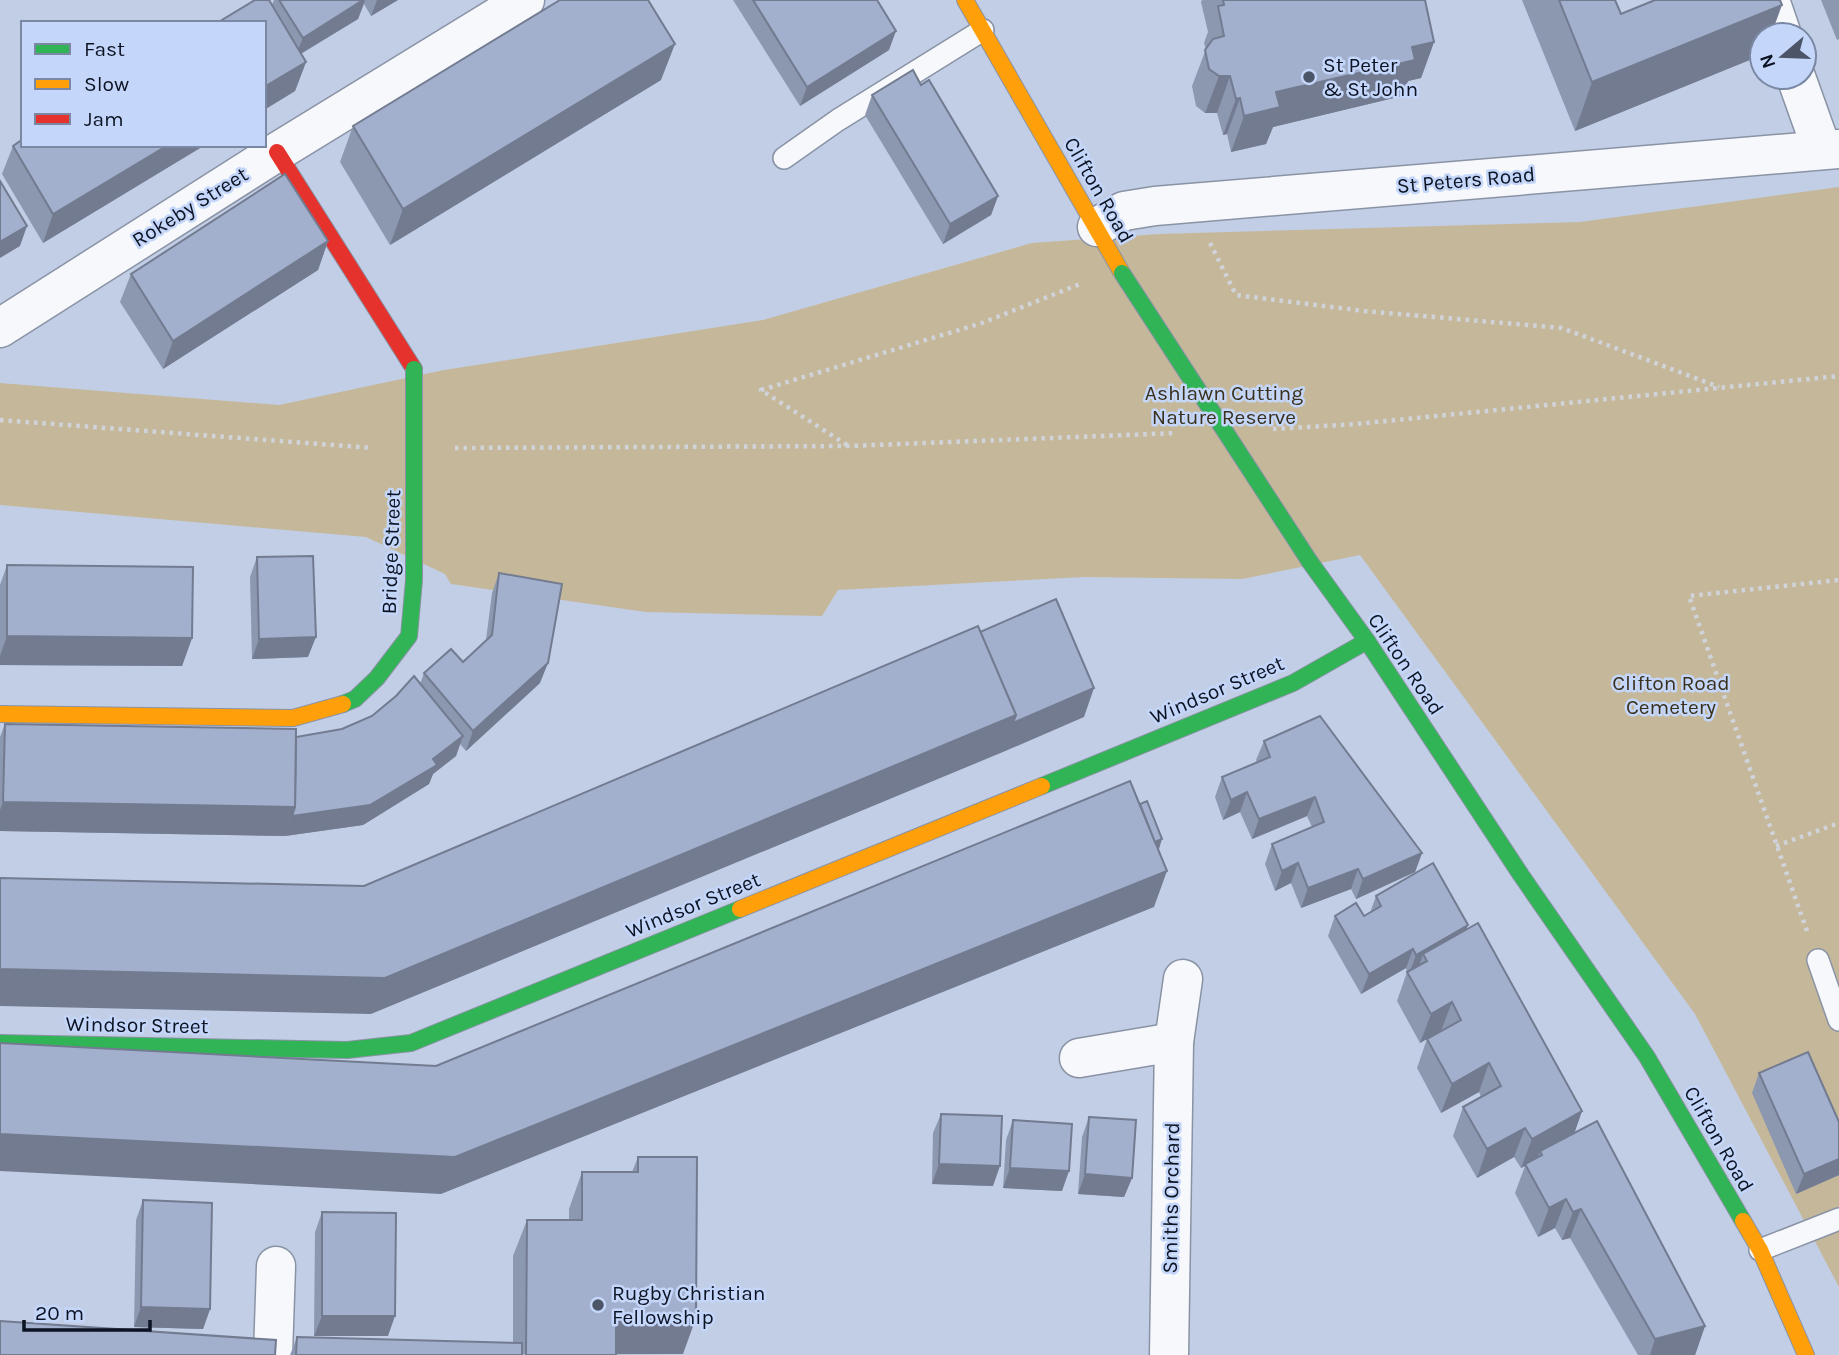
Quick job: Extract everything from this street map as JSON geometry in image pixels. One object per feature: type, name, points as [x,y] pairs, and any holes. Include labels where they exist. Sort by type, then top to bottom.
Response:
[{"type":"street","name":"Rokeby Street","points":[[0,328],[277,152],[525,0]]},
{"type":"street","name":"Clifton Road","points":[[965,0],[1122,273],[1310,562],[1367,641],[1521,875],[1647,1057],[1760,1250],[1806,1355]]},
{"type":"street","points":[[1770,0],[1777,21]]},
{"type":"street","points":[[1803,91],[1830,150]]},
{"type":"street","name":"St Peters Road","points":[[1097,227],[1124,211],[1155,206],[1830,150]]},
{"type":"street","name":"Bridge Street","points":[[0,714],[293,718],[331,709],[355,699],[377,678],[409,636],[414,579],[414,369],[277,152]]},
{"type":"street","name":"Windsor Street","points":[[0,1043],[347,1050],[411,1043],[1293,683],[1367,641]]},
{"type":"street","name":"Smiths Orchard","points":[[1169,1355],[1174,1042],[1183,979]]},
{"type":"street","points":[[1079,1058],[1174,1042]]},
{"type":"street","points":[[273,1355],[275,1266]]},
{"type":"lane","points":[[784,158],[838,120],[983,30]]},
{"type":"lane","points":[[1818,960],[1839,1020]]},
{"type":"lane","points":[[1760,1250],[1839,1219]]},
{"type":"path","points":[[1208,239],[1236,295],[1364,311],[1562,328],[1720,387]]},
{"type":"path","points":[[849,446],[761,390],[982,323],[1076,285],[1122,273]]},
{"type":"path","points":[[1259,430],[1356,424],[1839,376]]},
{"type":"path","points":[[0,420],[383,448]]},
{"type":"path","points":[[452,448],[849,446],[1178,433]]},
{"type":"path","points":[[1818,960],[1689,596],[1839,580]]},
{"type":"path","points":[[1776,846],[1839,823]]},
{"type":"green space","name":"Ashlawn Cutting Nature Reserve","points":[[1839,187],[1839,1287],[1695,1014],[1360,555],[1242,579],[1084,577],[838,590],[822,616],[646,612],[451,584],[445,574],[366,537],[0,505],[0,383],[279,405],[444,370],[763,320],[1032,243],[1159,234],[1580,222]]},
{"type":"building","points":[[255,0],[269,0],[306,62],[266,86],[266,21],[220,21]]},
{"type":"building","points":[[279,0],[363,0],[303,38]]},
{"type":"building","points":[[560,0],[648,0],[675,44],[403,209],[353,126]]},
{"type":"building","points":[[753,0],[877,0],[896,31],[807,87]]},
{"type":"building","name":"St Peter & St John","points":[[1223,0],[1425,0],[1434,42],[1412,47],[1415,60],[1276,92],[1280,107],[1244,116],[1240,98],[1236,99],[1230,76],[1219,76],[1209,69],[1205,50],[1213,39],[1224,36],[1218,6],[1224,5]]},
{"type":"building","points":[[1559,0],[1615,0],[1621,14],[1655,0],[1780,0],[1782,5],[1592,82]]},
{"type":"building","points":[[913,70],[921,85],[929,80],[998,196],[950,224],[872,95]]},
{"type":"building","points":[[21,140],[21,147],[165,147],[53,214],[13,146]]},
{"type":"building","points":[[285,174],[328,241],[173,341],[131,274]]},
{"type":"building","points":[[0,181],[27,226],[0,242]]},
{"type":"building","points":[[313,556],[316,637],[259,639],[257,557]]},
{"type":"building","points":[[7,565],[193,567],[192,638],[7,636]]},
{"type":"building","points":[[499,573],[562,584],[548,663],[473,731],[424,673],[451,649],[463,662],[492,635]]},
{"type":"building","points":[[1056,599],[1094,688],[1013,723],[1016,715],[980,632]]},
{"type":"building","points":[[978,626],[1016,715],[385,978],[0,969],[0,878],[364,886]]},
{"type":"building","points":[[414,676],[463,736],[433,759],[437,765],[370,805],[292,816],[295,807],[296,737],[342,729],[372,716]]},
{"type":"building","points":[[1320,716],[1422,853],[1363,879],[1358,869],[1308,888],[1298,863],[1282,871],[1272,844],[1324,822],[1315,797],[1259,819],[1247,792],[1231,800],[1222,777],[1270,757],[1264,741]]},
{"type":"building","points":[[5,724],[296,729],[295,807],[3,802]]},
{"type":"building","points":[[1130,781],[1167,871],[455,1157],[0,1134],[0,1043],[436,1066]]},
{"type":"building","points":[[1147,801],[1162,839],[1155,842],[1140,804]]},
{"type":"building","points":[[1433,863],[1468,925],[1416,955],[1413,949],[1369,974],[1335,916],[1356,903],[1364,916],[1381,906],[1376,896]]},
{"type":"building","points":[[1478,923],[1582,1111],[1532,1139],[1525,1128],[1487,1149],[1463,1107],[1501,1086],[1489,1063],[1452,1084],[1427,1039],[1461,1020],[1452,1002],[1431,1014],[1407,972],[1427,961],[1423,954]]},
{"type":"building","points":[[1808,1052],[1839,1122],[1839,1159],[1804,1174],[1759,1073]]},
{"type":"building","points":[[941,1114],[1002,1116],[1000,1166],[939,1164]]},
{"type":"building","points":[[1089,1117],[1136,1120],[1132,1178],[1085,1174]]},
{"type":"building","points":[[1013,1120],[1072,1124],[1069,1171],[1010,1168]]},
{"type":"building","points":[[1597,1121],[1705,1326],[1655,1339],[1581,1209],[1573,1212],[1566,1199],[1549,1208],[1525,1164],[1542,1155],[1540,1151]]},
{"type":"building","name":"Rugby Christian Fellowship","points":[[638,1157],[697,1157],[696,1318],[616,1317],[616,1355],[526,1355],[527,1220],[582,1220],[582,1172],[638,1172]]},
{"type":"building","points":[[143,1200],[212,1203],[210,1309],[141,1307]]},
{"type":"building","points":[[322,1212],[396,1213],[395,1316],[322,1316]]},
{"type":"building","points":[[0,1321],[276,1340],[275,1355],[0,1355]]},
{"type":"building","points":[[297,1337],[522,1343],[522,1355],[296,1355]]},
{"type":"traffic: fast","points":[[1122,273],[1310,562]]},
{"type":"traffic: fast","points":[[414,369],[414,580]]},
{"type":"traffic: fast","points":[[1310,562],[1367,641],[1521,875],[1647,1057],[1743,1221]]},
{"type":"traffic: fast","points":[[343,704],[355,699],[377,678],[409,636],[414,580]]},
{"type":"traffic: fast","points":[[1042,786],[1293,683],[1367,641]]},
{"type":"traffic: fast","points":[[0,1043],[347,1050],[411,1043],[740,909]]},
{"type":"traffic: slow","points":[[965,0],[1122,273]]},
{"type":"traffic: slow","points":[[0,714],[293,718],[343,704]]},
{"type":"traffic: slow","points":[[740,909],[1042,786]]},
{"type":"traffic: slow","points":[[1743,1221],[1760,1250],[1806,1355]]},
{"type":"traffic: jam","points":[[277,152],[414,369]]},
{"type":"place","name":"St Peter & St John","points":[[1309,77]]},
{"type":"place","name":"Rugby Christian Fellowship","points":[[598,1305]]},
{"type":"park label","name":"Clifton Road Cemetery","points":[[1671,695]]}]
